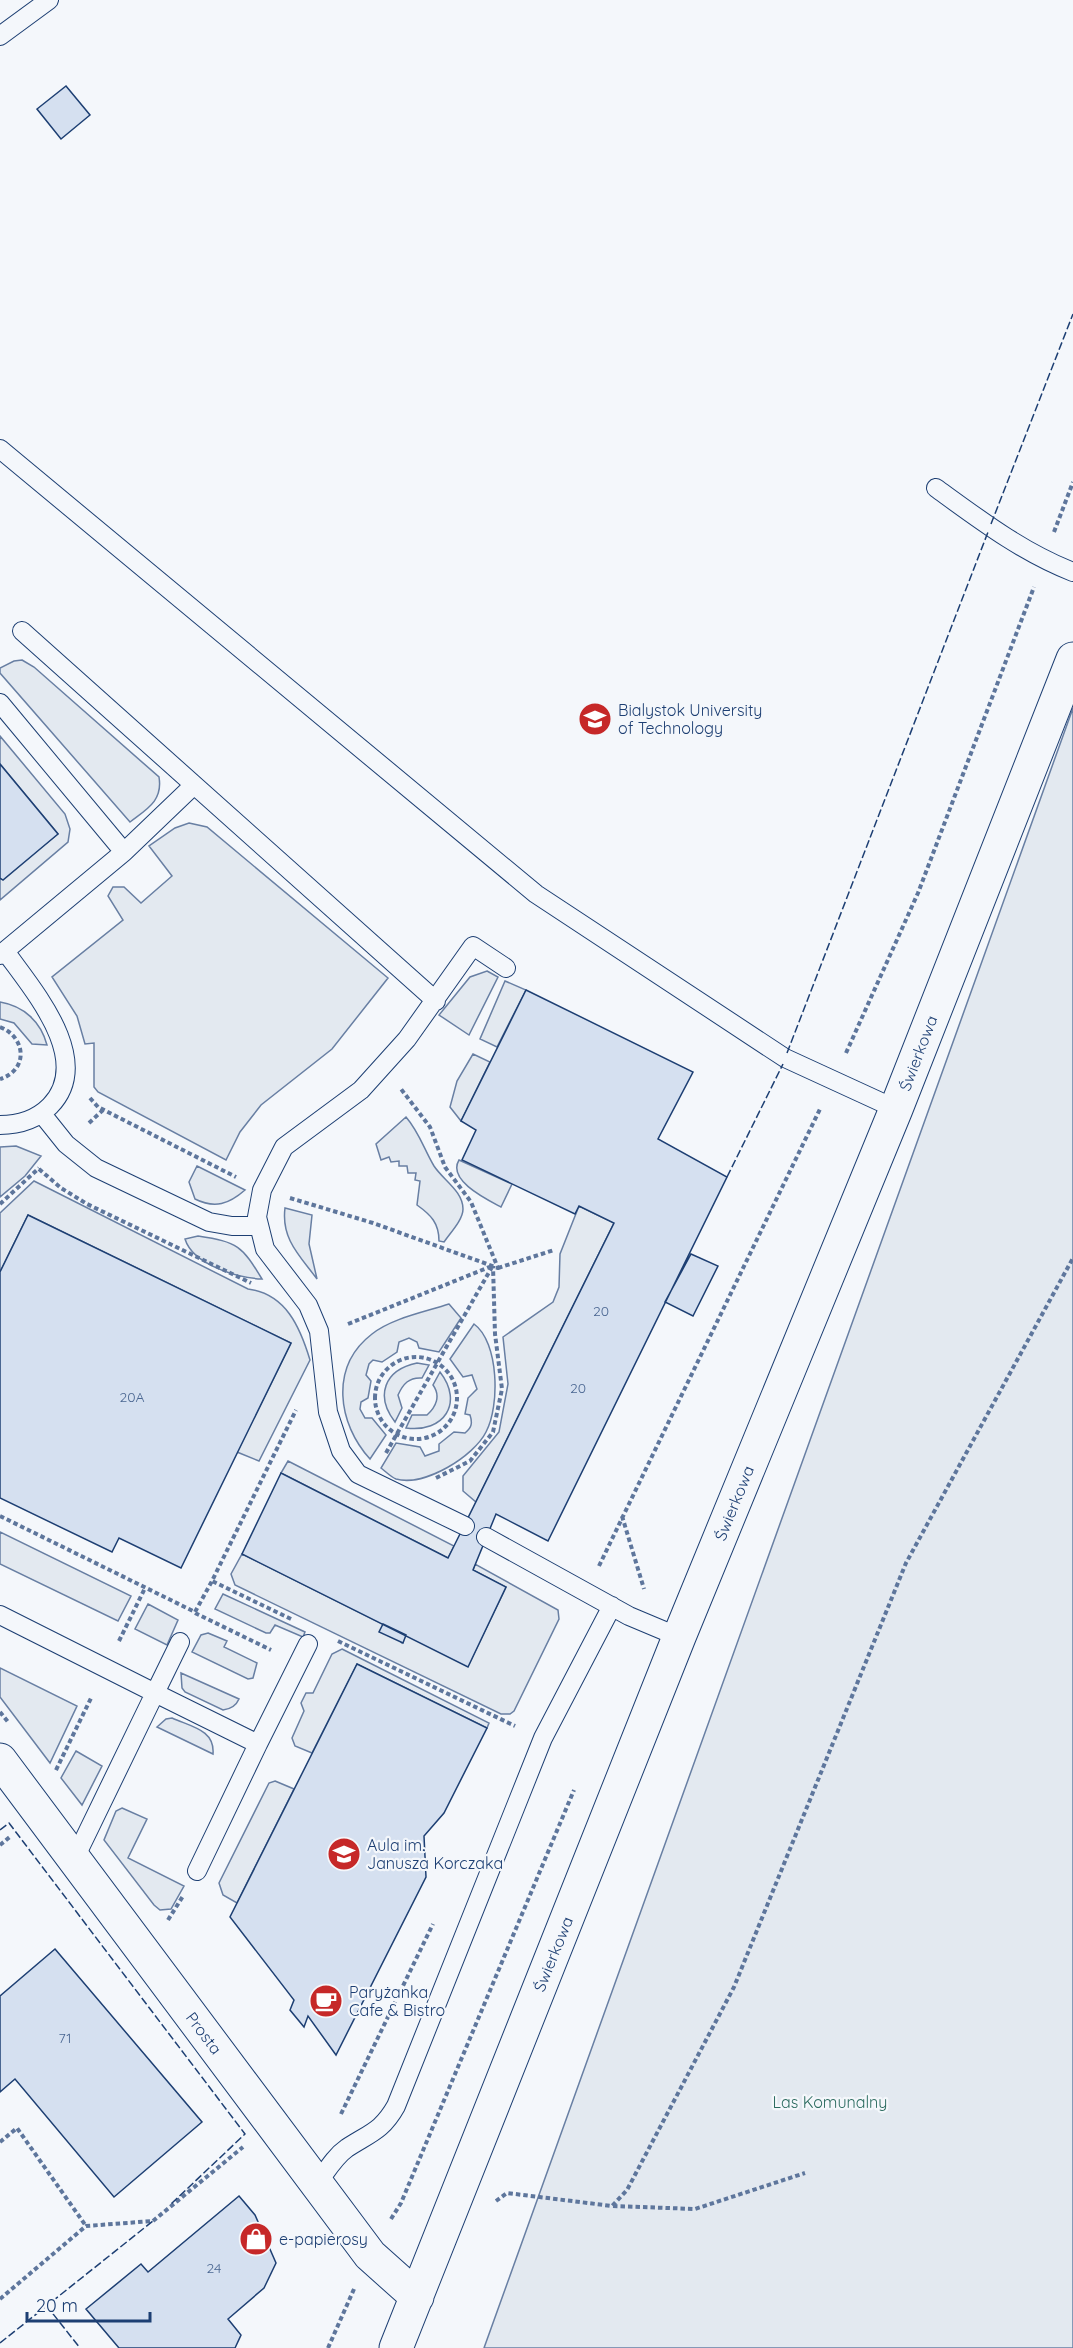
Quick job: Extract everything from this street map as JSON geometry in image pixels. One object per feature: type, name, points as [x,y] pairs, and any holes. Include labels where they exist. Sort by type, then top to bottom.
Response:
[{"type":"street","name":"Świerkowa","points":[[396,2348],[679,1637],[896,1109],[1073,659]]},
{"type":"street","name":"Prosta","points":[[0,1760],[316,2184],[364,2266],[417,2297]]},
{"type":"lane","points":[[0,36],[49,0]]},
{"type":"lane","points":[[0,448],[536,894],[785,1058],[896,1109]]},
{"type":"lane","points":[[936,488],[1043,561],[1073,572]]},
{"type":"lane","points":[[22,631],[436,1001]]},
{"type":"lane","points":[[0,703],[124,852]]},
{"type":"lane","points":[[0,1125],[16,1125],[42,1114],[55,1101],[66,1081],[66,1059],[46,1007],[2,953],[124,852],[194,785]]},
{"type":"lane","points":[[465,1526],[358,1474],[341,1450],[328,1412],[319,1331],[308,1305],[265,1249],[257,1217],[262,1190],[284,1148],[362,1090],[436,1001],[473,946],[506,968]]},
{"type":"lane","points":[[42,1114],[66,1144],[96,1168],[208,1222],[232,1226],[259,1226]]},
{"type":"lane","points":[[486,1537],[629,1616],[679,1637]]},
{"type":"lane","points":[[316,2184],[335,2159],[346,2149],[385,2125],[396,2106],[543,1738],[612,1606]]},
{"type":"lane","points":[[0,1615],[258,1744]]},
{"type":"lane","points":[[74,1860],[180,1642]]},
{"type":"lane","points":[[197,1871],[308,1644]]},
{"type":"path","points":[[629,1616],[644,1590],[622,1515],[834,1082],[918,893],[1073,482]]},
{"type":"path","points":[[0,1027],[11,1031],[19,1041],[22,1052],[20,1064],[13,1073],[0,1079]]},
{"type":"path","points":[[384,1065],[430,1127],[444,1167],[471,1202],[495,1267],[495,1334],[502,1389],[493,1432],[470,1461],[438,1478],[390,1490]]},
{"type":"path","points":[[89,1093],[98,1107],[262,1190],[373,1223],[495,1267]]},
{"type":"path","points":[[39,1169],[61,1188],[87,1204],[230,1275],[257,1286]]},
{"type":"path","points":[[313,1316],[340,1327],[495,1267],[554,1250]]},
{"type":"path","points":[[612,2206],[627,2190],[734,1987],[906,1563],[1073,1258]]},
{"type":"path","points":[[370,1480],[407,1413],[439,1364],[495,1267]]},
{"type":"path","points":[[422,1357],[439,1364],[453,1379],[458,1400],[452,1419],[437,1434],[427,1437],[416,1440],[396,1435],[382,1422],[375,1404],[377,1386],[386,1369],[402,1359],[422,1357]]},
{"type":"path","points":[[180,1642],[323,1360]]},
{"type":"path","points":[[0,1516],[298,1663]]},
{"type":"path","points":[[212,1581],[296,1621]]},
{"type":"path","points":[[327,1636],[516,1727]]},
{"type":"path","points":[[328,2348],[364,2266],[401,2203],[564,1811],[579,1780]]},
{"type":"path","points":[[141,1949],[173,1915],[197,1871]]},
{"type":"path","points":[[0,2142],[17,2128],[86,2226]]},
{"type":"path","points":[[0,2299],[86,2226],[153,2221],[249,2141]]},
{"type":"path","points":[[491,2204],[507,2193],[612,2206],[694,2209],[805,2173]]},
{"type":"green space","points":[[22,660],[34,667],[159,777],[159,792],[156,798],[148,808],[130,822],[0,673],[0,668]]},
{"type":"green space","name":"Las Komunalny","points":[[1073,708],[1073,2348],[484,2348]]},
{"type":"green space","points":[[0,736],[65,814],[70,829],[68,842],[0,900],[0,880],[58,834],[0,764]]},
{"type":"green space","points":[[189,823],[207,827],[388,978],[332,1049],[261,1105],[240,1132],[226,1160],[98,1092],[94,1087],[94,1043],[85,1044],[77,1016],[52,977],[123,920],[108,896],[113,887],[124,887],[141,903],[172,876],[149,846],[175,828]]},
{"type":"green space","points":[[487,971],[498,977],[469,1035],[439,1015],[470,977]]},
{"type":"green space","points":[[505,981],[526,990],[497,1047],[480,1039]]},
{"type":"green space","points":[[0,1002],[17,1007],[30,1016],[36,1022],[47,1045],[32,1044],[14,1023],[0,1019]]},
{"type":"green space","points":[[473,1054],[490,1062],[461,1121],[450,1107],[457,1081]]},
{"type":"green space","points":[[406,1117],[434,1166],[456,1191],[462,1203],[461,1218],[444,1242],[439,1241],[438,1229],[433,1220],[417,1205],[420,1181],[415,1180],[416,1173],[408,1173],[407,1166],[399,1166],[399,1161],[391,1162],[389,1157],[381,1160],[376,1144]]},
{"type":"green space","points":[[16,1146],[41,1156],[25,1176],[0,1197],[0,1147]]},
{"type":"green space","points":[[459,1160],[512,1184],[501,1207],[463,1182],[458,1175]]},
{"type":"green space","points":[[197,1166],[245,1190],[222,1204],[209,1204],[195,1199],[189,1182]]},
{"type":"green space","points":[[34,1181],[248,1289],[261,1292],[282,1305],[290,1314],[310,1360],[259,1461],[237,1452],[291,1343],[28,1215],[0,1272],[0,1213]]},
{"type":"green space","points":[[579,1206],[614,1223],[476,1502],[463,1491],[463,1476],[499,1432],[508,1384],[503,1337],[553,1302],[559,1287],[560,1254]]},
{"type":"green space","points":[[285,1208],[312,1215],[309,1244],[317,1279],[298,1255],[289,1238]]},
{"type":"green space","points":[[198,1236],[238,1247],[262,1279],[229,1273],[207,1263],[197,1256],[185,1239]]},
{"type":"green space","points":[[449,1304],[461,1318],[439,1352],[419,1348],[417,1342],[409,1338],[399,1342],[397,1352],[382,1362],[373,1360],[369,1364],[366,1375],[371,1381],[368,1398],[361,1402],[360,1409],[365,1418],[372,1418],[386,1435],[370,1459],[359,1445],[345,1413],[344,1379],[349,1363],[358,1347],[380,1328]]},
{"type":"green space","points":[[474,1324],[488,1345],[495,1375],[494,1407],[486,1432],[471,1451],[447,1468],[421,1478],[408,1480],[394,1478],[381,1468],[396,1443],[420,1447],[425,1456],[439,1451],[439,1444],[454,1432],[465,1433],[470,1427],[470,1415],[465,1414],[468,1398],[477,1389],[472,1375],[463,1377],[450,1359]]},
{"type":"green space","points":[[417,1363],[429,1365],[422,1378],[410,1380],[400,1391],[398,1395],[402,1408],[395,1422],[385,1403],[386,1385],[397,1372]]},
{"type":"green space","points":[[440,1372],[450,1395],[450,1405],[446,1414],[431,1426],[406,1428],[412,1415],[427,1415],[433,1408],[437,1393],[433,1385]]},
{"type":"green space","points":[[288,1461],[454,1546],[448,1558],[281,1473]]},
{"type":"green space","points":[[0,1532],[131,1596],[118,1621],[0,1564]]},
{"type":"green space","points":[[242,1554],[383,1624],[402,1643],[406,1635],[468,1666],[506,1587],[473,1570],[475,1564],[558,1610],[559,1619],[514,1711],[510,1714],[501,1714],[235,1585],[231,1574]]},
{"type":"green space","points":[[223,1594],[305,1632],[303,1637],[275,1625],[270,1633],[266,1633],[215,1609]]},
{"type":"green space","points":[[148,1604],[178,1620],[167,1645],[135,1629]]},
{"type":"green space","points":[[208,1633],[227,1641],[224,1647],[257,1663],[253,1678],[248,1679],[192,1652],[201,1635]]},
{"type":"green space","points":[[342,1649],[489,1723],[487,1728],[357,1664],[312,1753],[295,1746],[292,1738],[304,1711],[301,1703],[306,1693],[313,1693],[332,1654]]},
{"type":"green space","points":[[0,1668],[77,1706],[50,1763],[0,1697]]},
{"type":"green space","points":[[181,1673],[239,1699],[233,1707],[223,1710],[185,1692],[182,1688]]},
{"type":"green space","points":[[172,1718],[206,1734],[213,1746],[213,1754],[157,1727],[166,1719]]},
{"type":"green space","points":[[76,1751],[102,1766],[82,1805],[61,1778]]},
{"type":"green space","points":[[275,1781],[294,1789],[237,1903],[223,1895],[219,1883],[269,1783]]},
{"type":"green space","points":[[122,1808],[147,1819],[128,1858],[184,1886],[171,1909],[160,1910],[154,1905],[104,1840],[116,1811]]},
{"type":"building","points":[[66,86],[90,115],[61,139],[37,109]]},
{"type":"building","points":[[0,764],[58,834],[3,880],[0,878]]},
{"type":"building","points":[[526,990],[693,1072],[658,1139],[727,1177],[548,1541],[496,1514],[473,1570],[506,1587],[468,1667],[242,1554],[281,1473],[448,1558],[614,1223],[579,1206],[575,1214],[462,1160],[476,1130],[461,1121]]},
{"type":"building","points":[[28,1215],[291,1343],[181,1568],[119,1538],[112,1552],[0,1498],[0,1272]]},
{"type":"building","points":[[691,1254],[718,1266],[693,1316],[665,1302]]},
{"type":"building","points":[[383,1624],[406,1635],[403,1643],[379,1632]]},
{"type":"building","name":"Aula im. Janusza Korczaka","points":[[357,1664],[487,1728],[444,1813],[424,1836],[426,1877],[336,2055],[308,2016],[304,2027],[290,2010],[294,2000],[230,1917]]},
{"type":"building","points":[[55,1949],[202,2122],[114,2197],[15,2079],[0,2092],[0,1996]]},
{"type":"building","points":[[239,2196],[255,2215],[276,2263],[264,2288],[228,2319],[241,2335],[235,2348],[119,2348],[86,2309],[141,2264],[148,2272]]},
{"type":"fence","points":[[991,524],[1073,314]]},
{"type":"fence","points":[[787,1053],[988,532]]},
{"type":"fence","points":[[727,1177],[783,1064]]},
{"type":"fence","points":[[0,1830],[9,1823],[245,2134],[170,2205]]},
{"type":"fence","points":[[0,2343],[153,2221]]},
{"type":"fence","points":[[46,2305],[80,2348]]},
{"type":"place","name":"Bialystok University of Technology","points":[[595,719]]},
{"type":"place","name":"Aula im. Janusza Korczaka","points":[[344,1854]]},
{"type":"place","name":"Paryżanka Cafe & Bistro","points":[[326,2001]]},
{"type":"place","name":"e-papierosy","points":[[256,2239]]}]
